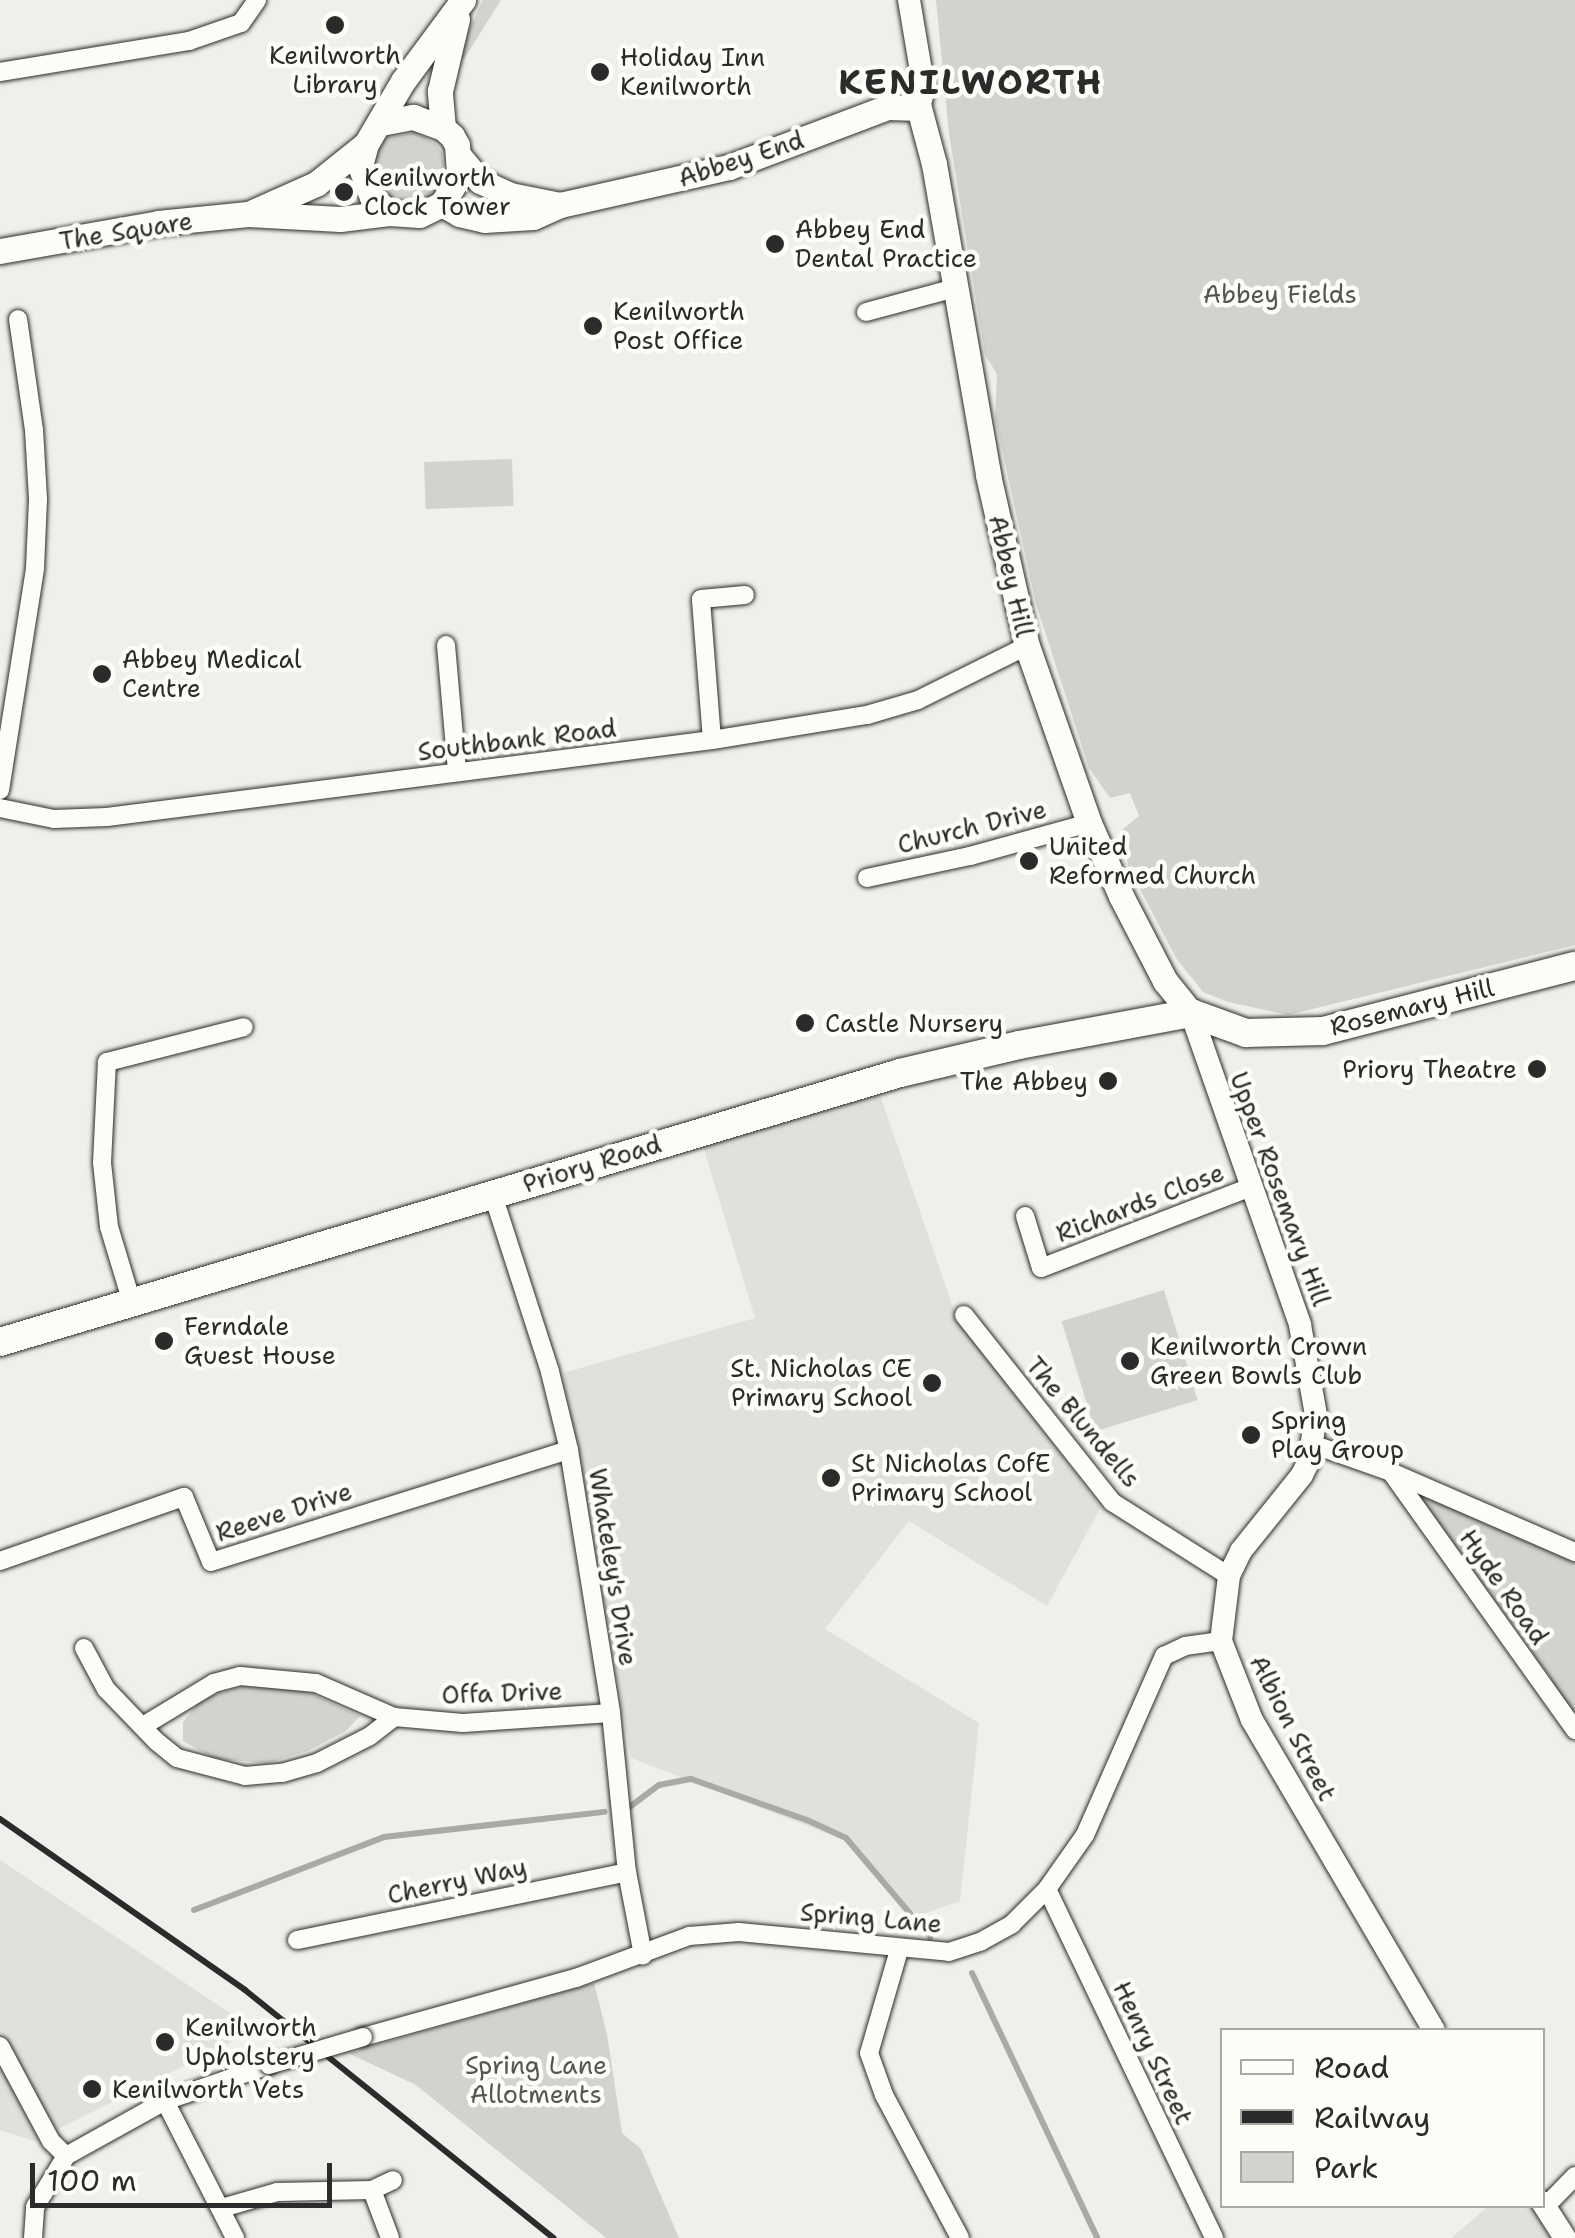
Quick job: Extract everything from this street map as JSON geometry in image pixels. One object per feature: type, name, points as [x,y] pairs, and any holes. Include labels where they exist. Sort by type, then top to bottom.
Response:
[{"type":"main road","points":[[463,0],[440,92],[444,128],[457,145],[460,176],[442,204],[395,215],[372,197],[361,176],[374,134],[403,81],[463,0]]},
{"type":"main road","name":"Abbey End","points":[[442,204],[459,214],[484,220],[533,217],[560,205],[729,167],[888,107],[919,108]]},
{"type":"main road","name":"Abbey Hill","points":[[919,108],[934,164],[988,476],[1027,646],[1089,823],[1164,981],[1190,1014]]},
{"type":"main road","points":[[374,134],[413,117],[444,128]]},
{"type":"main road","name":"The Square","points":[[248,214],[316,184],[374,134]]},
{"type":"main road","name":"Abbey End","points":[[459,156],[480,181],[510,195],[560,205]]},
{"type":"main road","name":"The Square","points":[[2,251],[158,223],[248,214],[340,219],[395,215]]},
{"type":"main road","name":"Rosemary Hill","points":[[1190,1014],[1246,1033],[1323,1031],[1575,966]]},
{"type":"main road","name":"Priory Road","points":[[0,1342],[900,1073],[1019,1045],[1190,1014]]},
{"type":"street","points":[[0,72],[190,41],[241,23],[256,0]]},
{"type":"street","points":[[909,0],[924,89],[919,108]]},
{"type":"street","points":[[866,312],[955,288]]},
{"type":"street","points":[[0,790],[34,568],[38,498],[34,430],[18,319]]},
{"type":"street","points":[[712,740],[701,599],[745,594]]},
{"type":"street","points":[[446,645],[458,772]]},
{"type":"street","name":"Southbank Road","points":[[0,808],[54,819],[108,817],[712,740],[867,715],[918,700],[1027,646]]},
{"type":"street","name":"Church Drive","points":[[866,878],[970,856],[1089,823]]},
{"type":"street","name":"Upper Rosemary Hill","points":[[1190,1014],[1300,1324],[1313,1380],[1312,1444]]},
{"type":"street","points":[[132,1302],[109,1227],[102,1163],[107,1062],[244,1027]]},
{"type":"street","name":"Richards Close","points":[[1025,1216],[1041,1268],[1251,1187]]},
{"type":"street","name":"Whateley's Drive","points":[[493,1194],[550,1372],[569,1450],[611,1713],[627,1872],[643,1956]]},
{"type":"street","name":"The Blundells","points":[[964,1316],[1112,1502],[1229,1576]]},
{"type":"street","name":"Hyde Road","points":[[1312,1444],[1391,1472],[1575,1552]]},
{"type":"street","name":"Albion Street","points":[[1312,1444],[1309,1461],[1289,1495],[1242,1551],[1229,1576],[1222,1640],[1252,1720],[1433,2028]]},
{"type":"street","name":"Reeve Drive","points":[[0,1561],[184,1497],[211,1562],[569,1450]]},
{"type":"street","name":"Hyde Road","points":[[1391,1472],[1575,1730]]},
{"type":"street","name":"Spring Lane","points":[[66,2156],[165,2101],[268,2065],[643,1956],[690,1936],[739,1932],[949,1952],[980,1942],[1012,1924],[1048,1889],[1085,1835],[1164,1656],[1184,1646],[1222,1640]]},
{"type":"street","points":[[84,1648],[106,1689],[177,1758],[245,1776],[316,1763],[370,1736],[394,1718]]},
{"type":"street","name":"Offa Drive","points":[[143,1726],[214,1683],[240,1676],[276,1676],[316,1683],[394,1718],[463,1723],[611,1713]]},
{"type":"street","name":"Cherry Way","points":[[297,1940],[627,1872]]},
{"type":"street","name":"Henry Street","points":[[1048,1889],[1214,2238]]},
{"type":"street","points":[[899,1950],[869,2053],[884,2096],[960,2238]]},
{"type":"street","points":[[0,2046],[51,2141],[66,2156],[35,2208],[32,2238]]},
{"type":"street","points":[[165,2101],[235,2238]]},
{"type":"street","points":[[1545,2204],[1575,2176]]},
{"type":"street","points":[[222,2208],[278,2192],[372,2190],[393,2180]]},
{"type":"street","points":[[372,2190],[390,2238]]},
{"type":"street","points":[[1545,2207],[1565,2238]]},
{"type":"shaded area","name":"St Nicholas CofE Primary School","points":[[879,1092],[957,1319],[1101,1507],[1047,1606],[909,1521],[825,1629],[979,1723],[960,1901],[910,1919],[844,1840],[631,1758],[563,1373],[755,1318],[702,1143]]},
{"type":"shaded area","points":[[0,1860],[255,2030],[35,2141],[0,2130]]},
{"type":"shaded area","points":[[1487,2208],[1543,2208],[1565,2238],[1451,2238]]},
{"type":"green space","points":[[483,0],[501,0],[464,59],[456,58]]},
{"type":"green space","name":"Abbey Fields","points":[[936,0],[1575,0],[1575,945],[1288,1015],[1228,1002],[1203,992],[1176,958],[1128,866],[1123,829],[1139,816],[1130,793],[1110,798],[1089,768],[1036,604],[995,418],[997,374],[985,355],[949,134]]},
{"type":"green space","points":[[415,132],[442,152],[445,179],[433,201],[388,206],[368,162],[383,139]]},
{"type":"green space","points":[[512,459],[514,506],[426,509],[424,462]]},
{"type":"green space","name":"Kenilworth Crown Green Bowls Club","points":[[1164,1290],[1198,1400],[1095,1431],[1062,1321]]},
{"type":"green space","points":[[1414,1489],[1575,1561],[1575,1717],[1545,1670]]},
{"type":"green space","points":[[253,1683],[308,1692],[360,1716],[346,1731],[308,1751],[268,1763],[215,1759],[183,1741],[183,1722],[201,1699]]},
{"type":"green space","name":"Spring Lane Allotments","points":[[594,1983],[607,2034],[622,2133],[641,2149],[679,2238],[606,2238],[416,2085],[348,2053]]},
{"type":"waterway","points":[[631,1806],[659,1785],[691,1779],[807,1820],[846,1838],[930,1937]]},
{"type":"waterway","points":[[194,1910],[384,1837],[605,1812]]},
{"type":"waterway","points":[[972,1973],[1097,2238]]},
{"type":"railway","points":[[0,1819],[245,1990],[554,2238]]},
{"type":"place","name":"Kenilworth Library","points":[[335,25]]},
{"type":"place","name":"Holiday Inn Kenilworth","points":[[600,72]]},
{"type":"place","name":"Kenilworth Clock Tower","points":[[344,192]]},
{"type":"place","name":"Abbey End Dental Practice","points":[[775,244]]},
{"type":"place","name":"Kenilworth Post Office","points":[[593,326]]},
{"type":"place","name":"Abbey Medical Centre","points":[[102,674]]},
{"type":"place","name":"United Reformed Church","points":[[1029,861]]},
{"type":"place","name":"Castle Nursery","points":[[805,1023]]},
{"type":"place","name":"Priory Theatre","points":[[1537,1069]]},
{"type":"place","name":"The Abbey","points":[[1108,1081]]},
{"type":"place","name":"Ferndale Guest House","points":[[164,1341]]},
{"type":"place","name":"Kenilworth Crown Green Bowls Club","points":[[1130,1361]]},
{"type":"place","name":"St. Nicholas CE Primary School","points":[[932,1383]]},
{"type":"place","name":"Spring Play Group","points":[[1251,1435]]},
{"type":"place","name":"St Nicholas CofE Primary School","points":[[831,1478]]},
{"type":"place","name":"Kenilworth Upholstery","points":[[165,2042]]},
{"type":"place","name":"Kenilworth Vets","points":[[92,2089]]},
{"type":"district","name":"KENILWORTH","points":[[971,82]]}]
